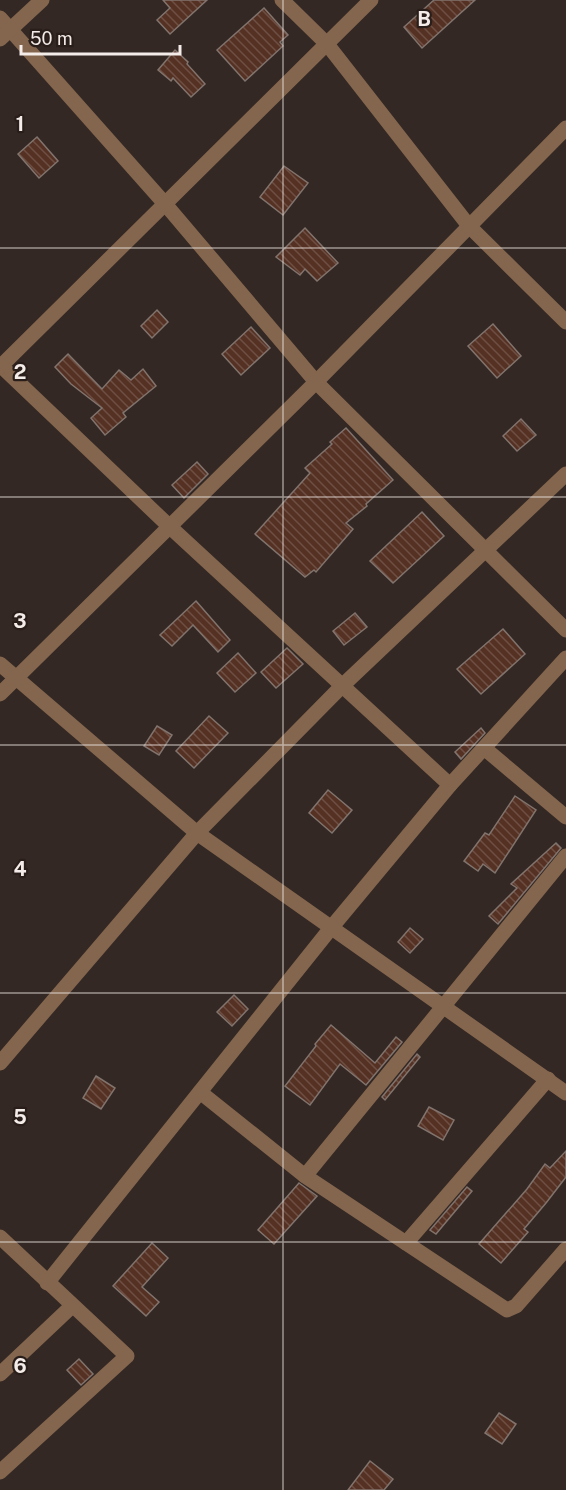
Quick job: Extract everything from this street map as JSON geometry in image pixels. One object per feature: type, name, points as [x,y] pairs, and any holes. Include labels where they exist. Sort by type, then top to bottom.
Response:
[{"type":"street","points":[[42,0],[4,29],[166,205],[316,382],[566,630]]},
{"type":"street","points":[[282,0],[327,44],[469,226],[566,322]]},
{"type":"street","points":[[371,0],[166,205],[0,366],[169,526],[450,785]]},
{"type":"street","points":[[0,694],[316,382],[566,128]]},
{"type":"street","points":[[0,1063],[197,833],[342,686],[566,474]]},
{"type":"street","points":[[47,1283],[450,785],[566,658]]},
{"type":"street","points":[[0,664],[197,833],[566,1093]]},
{"type":"street","points":[[484,748],[566,817]]},
{"type":"street","points":[[305,1176],[566,856]]},
{"type":"street","points":[[406,1244],[548,1080]]},
{"type":"street","points":[[200,1092],[305,1176],[507,1310],[516,1306],[566,1249]]},
{"type":"street","points":[[0,1237],[127,1356],[0,1472]]},
{"type":"street","points":[[0,1374],[72,1306]]},
{"type":"building","points":[[163,0],[207,0],[170,34],[157,20],[170,8]]},
{"type":"building","points":[[434,0],[475,0],[422,48],[404,27]]},
{"type":"building","points":[[264,8],[288,35],[280,42],[283,46],[245,81],[217,50]]},
{"type":"building","points":[[175,50],[188,62],[187,64],[205,84],[191,97],[173,78],[171,81],[158,70]]},
{"type":"building","points":[[37,137],[58,161],[39,178],[18,154]]},
{"type":"building","points":[[284,166],[308,183],[283,215],[260,197]]},
{"type":"building","points":[[305,228],[338,263],[317,281],[305,269],[300,275],[276,257]]},
{"type":"building","points":[[157,310],[168,322],[152,338],[141,326]]},
{"type":"building","points":[[493,324],[521,356],[497,378],[468,346]]},
{"type":"building","points":[[251,327],[270,348],[241,375],[222,354]]},
{"type":"building","points":[[68,354],[102,389],[119,370],[131,380],[143,369],[156,386],[123,413],[126,417],[105,435],[91,418],[102,408],[71,384],[55,367]]},
{"type":"building","points":[[521,419],[536,435],[517,451],[503,436]]},
{"type":"building","points":[[346,428],[393,480],[346,523],[353,529],[316,572],[314,570],[305,577],[255,534],[310,473],[305,468]]},
{"type":"building","points":[[197,462],[208,474],[184,498],[172,485]]},
{"type":"building","points":[[422,512],[444,536],[393,583],[370,561]]},
{"type":"building","points":[[196,601],[230,640],[218,652],[193,625],[172,646],[160,635]]},
{"type":"building","points":[[355,613],[367,627],[344,645],[333,631]]},
{"type":"building","points":[[503,629],[525,654],[481,694],[457,669]]},
{"type":"building","points":[[287,648],[303,664],[276,688],[261,672]]},
{"type":"building","points":[[238,653],[256,673],[235,692],[217,673]]},
{"type":"building","points":[[209,716],[228,733],[194,768],[176,751]]},
{"type":"building","points":[[157,726],[172,735],[159,755],[144,746]]},
{"type":"building","points":[[481,728],[485,733],[461,759],[455,752]]},
{"type":"building","points":[[328,790],[352,810],[332,833],[309,813]]},
{"type":"building","points":[[515,796],[536,810],[495,873],[483,864],[478,871],[464,861],[485,833],[489,835]]},
{"type":"building","points":[[556,843],[561,848],[498,924],[489,916],[517,888],[511,884]]},
{"type":"building","points":[[410,928],[423,939],[410,953],[398,942]]},
{"type":"building","points":[[234,995],[248,1009],[232,1026],[217,1012]]},
{"type":"building","points":[[331,1025],[375,1063],[396,1037],[402,1042],[366,1085],[340,1064],[310,1105],[285,1086]]},
{"type":"building","points":[[417,1054],[420,1057],[385,1100],[382,1097]]},
{"type":"building","points":[[96,1076],[115,1088],[101,1109],[83,1098]]},
{"type":"building","points":[[429,1107],[454,1120],[443,1140],[418,1126]]},
{"type":"building","points":[[566,1151],[566,1177],[524,1229],[528,1232],[501,1263],[479,1244],[527,1189],[545,1164],[550,1168]]},
{"type":"building","points":[[299,1183],[317,1196],[274,1244],[258,1230]]},
{"type":"building","points":[[467,1187],[472,1191],[436,1234],[430,1230]]},
{"type":"building","points":[[152,1243],[168,1258],[142,1287],[159,1302],[146,1316],[113,1286]]},
{"type":"building","points":[[79,1359],[93,1374],[81,1385],[67,1370]]},
{"type":"building","points":[[499,1413],[516,1424],[502,1444],[485,1433]]},
{"type":"building","points":[[370,1461],[393,1479],[384,1490],[348,1490]]}]
